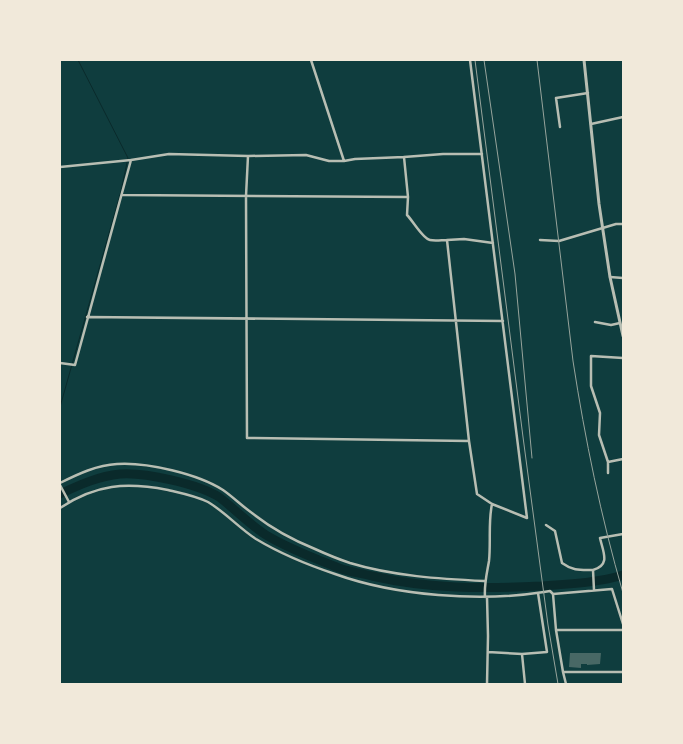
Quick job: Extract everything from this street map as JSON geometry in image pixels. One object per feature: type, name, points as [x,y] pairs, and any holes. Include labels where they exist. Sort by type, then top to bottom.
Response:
[{"type":"street","points":[[311,60],[344,161]]},
{"type":"street","points":[[447,240],[469,441],[478,494],[492,504],[527,518],[470,60]]},
{"type":"street","points":[[584,60],[603,229],[610,277],[623,336]]},
{"type":"street","points":[[560,127],[556,98],[588,92]]},
{"type":"street","points":[[591,124],[623,117]]},
{"type":"street","points":[[60,167],[132,160],[169,154],[306,155],[329,161],[344,161],[443,154],[482,154]]},
{"type":"street","points":[[248,156],[246,196],[247,438],[469,441]]},
{"type":"street","points":[[404,157],[408,197],[407,215],[425,238],[430,240],[464,239],[493,242]]},
{"type":"street","points":[[60,363],[75,365],[132,160]]},
{"type":"street","points":[[123,195],[408,197]]},
{"type":"street","points":[[540,240],[559,241],[616,224],[623,224]]},
{"type":"street","points":[[610,277],[623,278]]},
{"type":"street","points":[[87,317],[503,321]]},
{"type":"street","points":[[595,322],[611,325],[620,323]]},
{"type":"street","points":[[608,473],[608,462],[599,435],[600,413],[591,386],[591,356],[623,358]]},
{"type":"street","points":[[608,462],[623,459]]},
{"type":"street","points":[[68,501],[60,485],[91,469],[117,464],[168,469],[196,477],[222,490],[283,534],[350,563],[414,575],[485,582]]},
{"type":"street","points":[[60,508],[68,501],[84,494],[115,486],[134,486],[179,493],[206,501],[244,530],[275,550],[337,575],[381,588],[447,595],[485,596],[550,591],[553,594],[612,589],[623,624]]},
{"type":"street","points":[[487,684],[488,652],[485,582],[489,561],[492,504]]},
{"type":"street","points":[[546,525],[555,531],[562,563],[576,571],[599,568],[604,564],[600,538],[623,534]]},
{"type":"street","points":[[592,570],[594,590]]},
{"type":"street","points":[[488,652],[522,654],[546,652],[538,592]]},
{"type":"street","points":[[553,594],[556,630],[566,684]]},
{"type":"street","points":[[556,630],[623,630]]},
{"type":"street","points":[[522,654],[526,684]]},
{"type":"street","points":[[563,672],[623,672]]},
{"type":"building","points":[[570,653],[601,653],[600,664],[581,664],[581,668],[569,667]]},
{"type":"waterway","points":[[60,407],[121,191],[128,158],[78,60]]},
{"type":"waterway","points":[[60,494],[82,484],[120,474],[143,475],[185,483],[219,497],[266,535],[302,553],[347,571],[393,580],[435,586],[477,588],[582,583],[623,575]]},
{"type":"railway","points":[[475,60],[548,625],[558,684]]},
{"type":"railway","points":[[484,60],[515,274],[532,458]]},
{"type":"railway","points":[[537,60],[573,361],[588,449],[623,593]]}]
